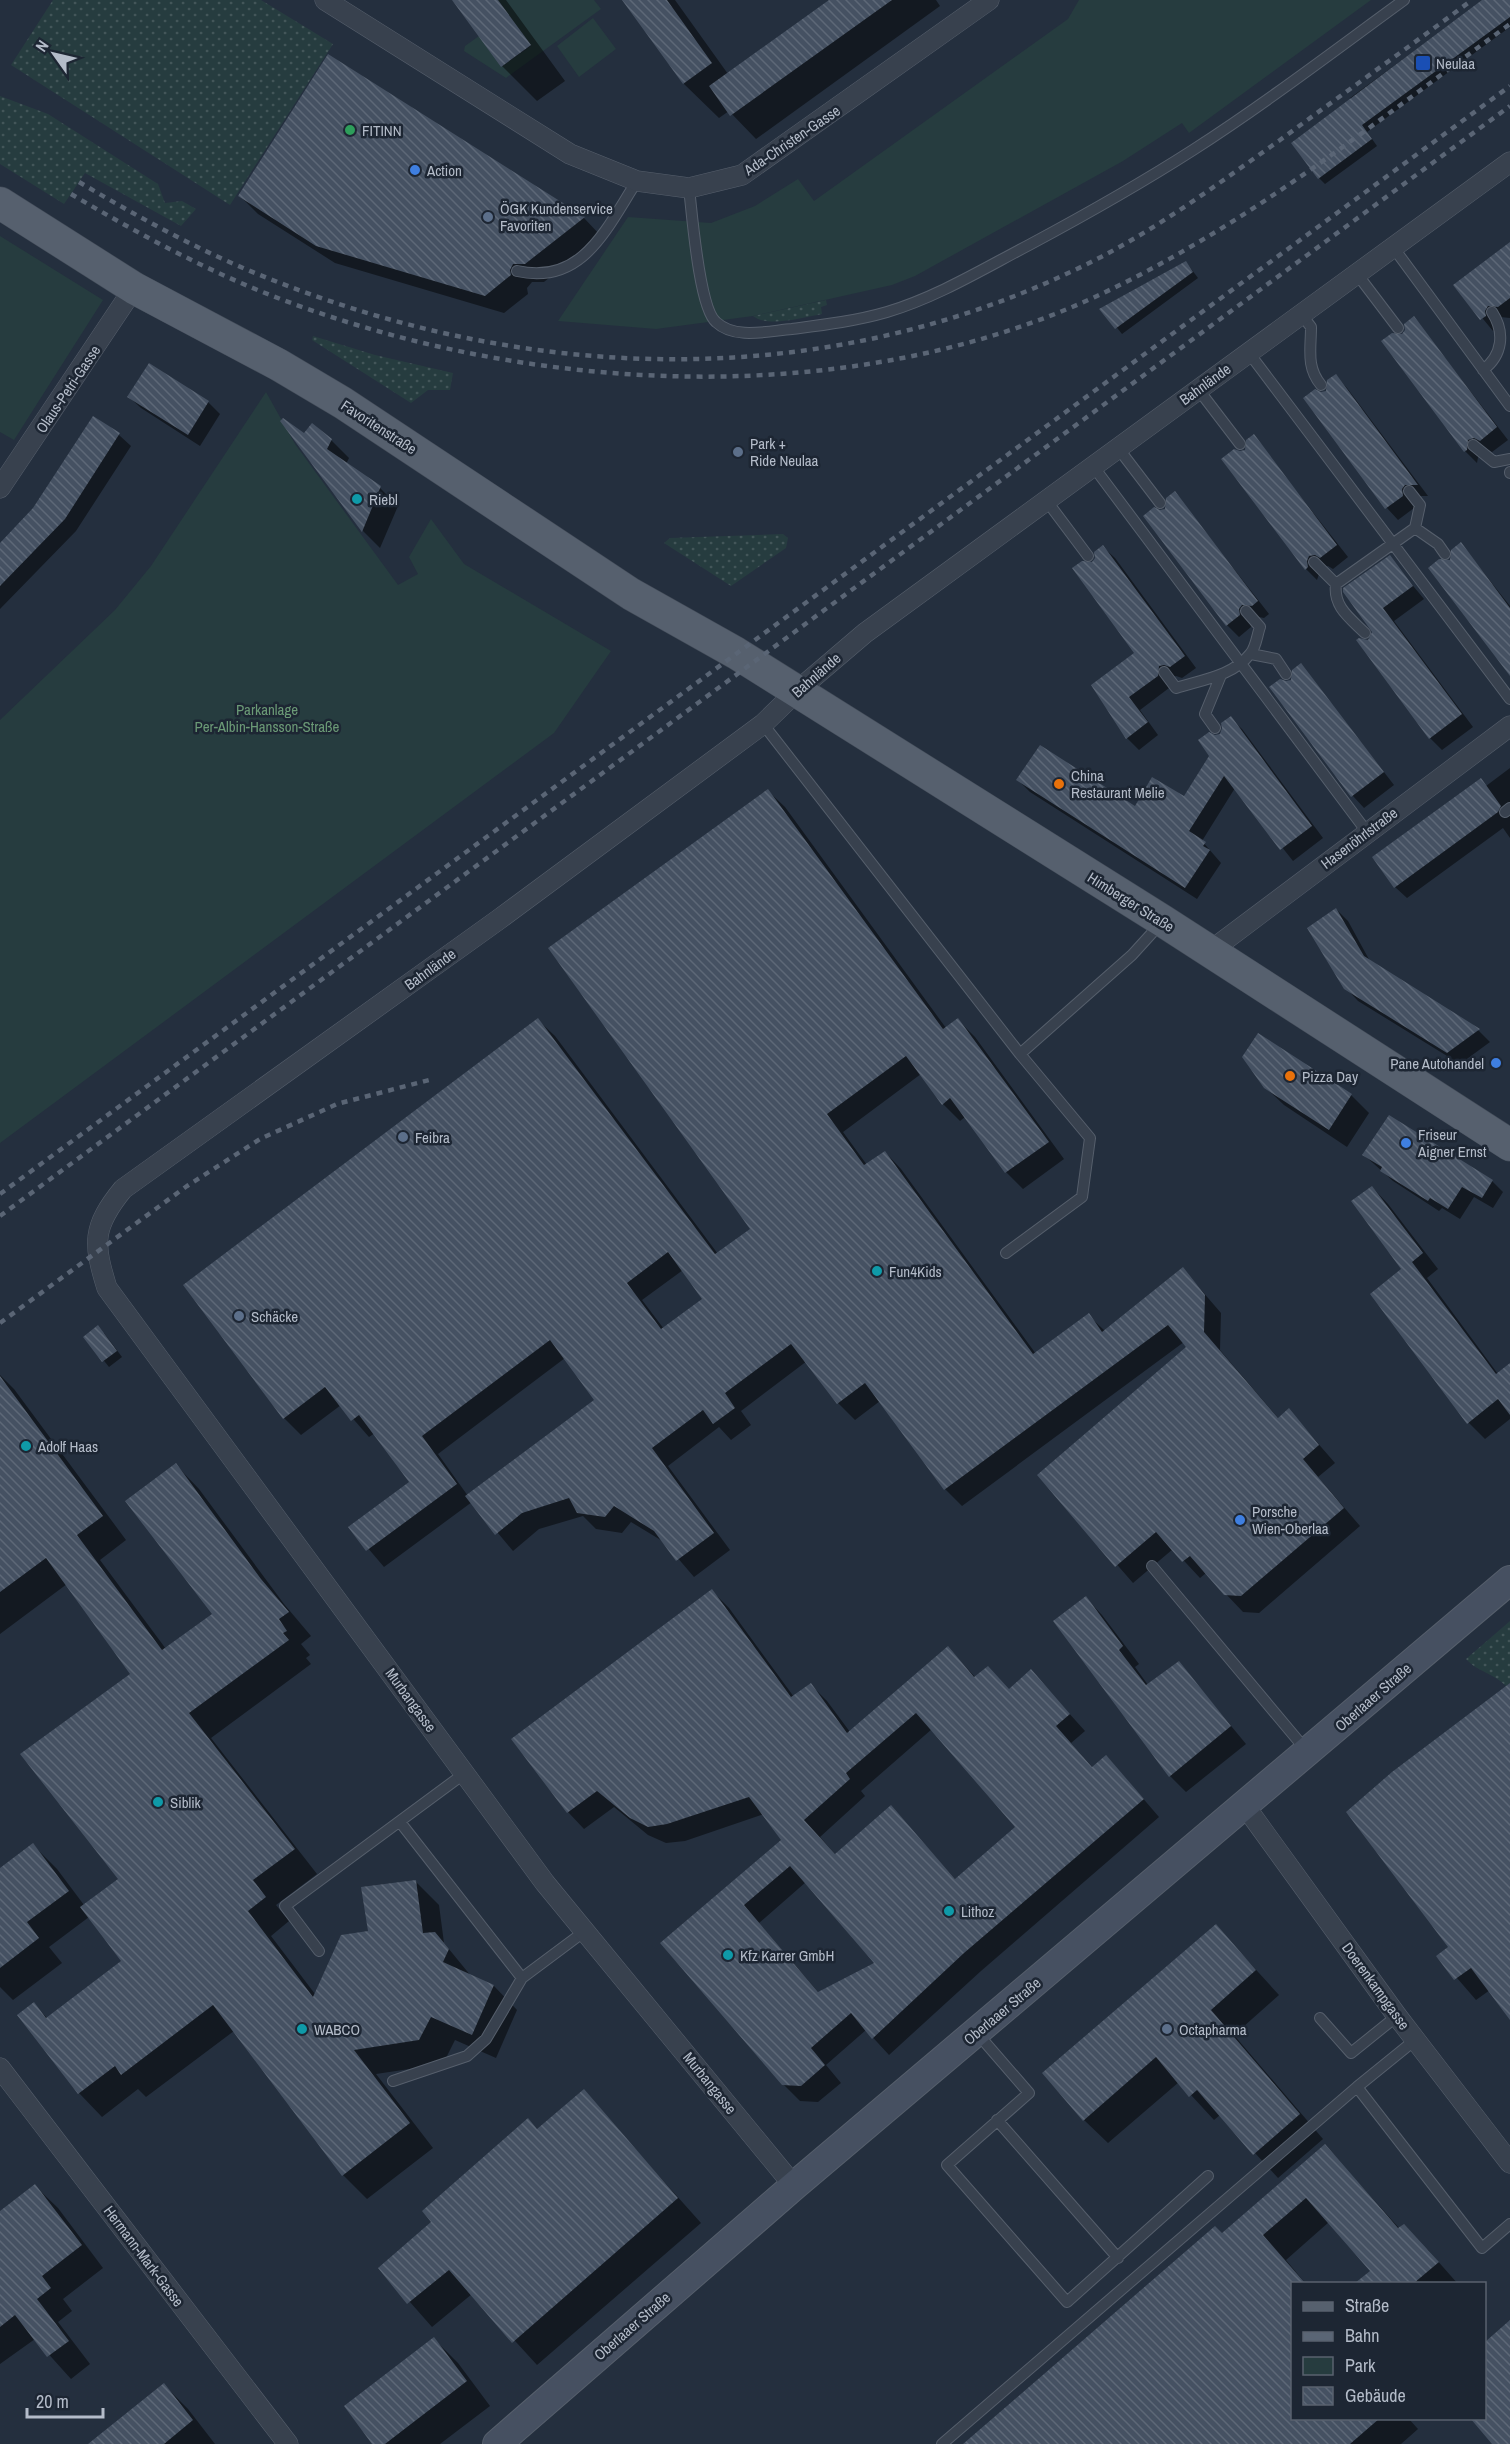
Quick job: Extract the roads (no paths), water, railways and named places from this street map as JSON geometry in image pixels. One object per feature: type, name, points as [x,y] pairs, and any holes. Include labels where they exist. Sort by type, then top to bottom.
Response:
[{"type":"main road","name":"Favoritenstraße","points":[[0,203],[134,288],[315,386],[631,594],[710,636],[750,662]]},
{"type":"main road","name":"Himberger Straße","points":[[750,662],[1163,921],[1510,1145]]},
{"type":"main road","name":"Oberlaaer Straße","points":[[497,2444],[794,2186],[1510,1580]]},
{"type":"street","name":"Ada-Christen-Gasse","points":[[325,0],[570,154],[637,181],[689,188],[742,175],[989,0]]},
{"type":"street","name":"Bahnlände","points":[[123,1189],[498,920],[763,724],[796,691],[865,633],[1510,162]]},
{"type":"street","name":"Olaus-Petri-Gasse","points":[[0,488],[134,288]]},
{"type":"street","name":"Hasenöhrlstraße","points":[[1209,952],[1510,726]]},
{"type":"street","name":"Murbangasse","points":[[123,1189],[108,1208],[97,1234],[97,1252],[108,1288],[545,1883],[794,2186]]},
{"type":"street","name":"Doerenkampgasse","points":[[1245,1806],[1397,2016],[1510,2163]]},
{"type":"street","name":"Hermann-Mark-Gasse","points":[[0,2068],[288,2444]]},
{"type":"lane","points":[[689,188],[702,285],[709,313],[715,322],[736,332],[771,331],[820,325],[886,312],[914,303],[977,273],[1148,178],[1240,119],[1404,0]]},
{"type":"lane","points":[[517,271],[537,276],[562,270],[584,257],[603,234],[637,181]]},
{"type":"lane","points":[[1393,247],[1510,406]]},
{"type":"lane","points":[[1357,274],[1398,328]]},
{"type":"lane","points":[[1483,370],[1493,362],[1501,338],[1499,326],[1492,312]]},
{"type":"lane","points":[[1301,314],[1311,327],[1310,366],[1312,375],[1320,385]]},
{"type":"lane","points":[[1249,352],[1510,699]]},
{"type":"lane","points":[[1198,389],[1240,444]]},
{"type":"lane","points":[[1473,445],[1494,462],[1510,459]]},
{"type":"lane","points":[[1118,448],[1160,503]]},
{"type":"lane","points":[[1093,466],[1367,832]]},
{"type":"lane","points":[[1365,633],[1339,608],[1335,594],[1336,584],[1415,528],[1420,505],[1409,491]]},
{"type":"lane","points":[[1046,500],[1088,556]]},
{"type":"lane","points":[[1415,528],[1437,544],[1445,554]]},
{"type":"lane","points":[[1314,562],[1336,584]]},
{"type":"lane","points":[[1164,672],[1176,688],[1221,675],[1251,654],[1260,627],[1246,610]]},
{"type":"lane","points":[[1251,654],[1276,659],[1286,675]]},
{"type":"lane","points":[[1215,728],[1205,714],[1221,675]]},
{"type":"lane","points":[[763,724],[1020,1054],[1090,1138],[1082,1197],[1006,1253]]},
{"type":"lane","points":[[1020,1054],[1132,955],[1163,921]]},
{"type":"lane","points":[[1152,1566],[1308,1753]]},
{"type":"lane","points":[[319,1951],[285,1906],[465,1773]]},
{"type":"lane","points":[[400,1822],[522,1978]]},
{"type":"lane","points":[[393,2081],[467,2056],[486,2040],[522,1978],[585,1931]]},
{"type":"lane","points":[[1320,2018],[1351,2053],[1397,2016]]},
{"type":"lane","points":[[977,2032],[1029,2093],[947,2165],[1067,2302],[1208,2176]]},
{"type":"lane","points":[[942,2444],[1415,2040]]},
{"type":"lane","points":[[1357,2088],[1482,2248],[1510,2224]]},
{"type":"lane","points":[[997,2120],[1118,2258]]},
{"type":"railway","points":[[79,182],[172,234],[270,279],[373,315],[477,340],[583,355],[689,359],[794,352],[899,333],[1001,301],[1101,257],[1147,231],[1214,186],[1472,0]]},
{"type":"railway","points":[[71,194],[164,246],[260,291],[359,326],[463,352],[570,369],[679,376],[788,373],[895,359],[998,334],[1097,296],[1206,238],[1259,205],[1510,24]]},
{"type":"railway","points":[[0,1194],[1510,86]]},
{"type":"railway","points":[[0,1216],[1510,106]]},
{"type":"railway","points":[[0,1323],[187,1186],[260,1139],[337,1104],[433,1079]]},
{"type":"place","name":"Neulaa","points":[[1423,63]]},
{"type":"place","name":"FITINN","points":[[350,130]]},
{"type":"place","name":"Action","points":[[415,170]]},
{"type":"place","name":"ÖGK Kundenservice Favoriten","points":[[488,217]]},
{"type":"place","name":"Park + Ride Neulaa","points":[[738,452]]},
{"type":"place","name":"Riebl","points":[[357,499]]},
{"type":"place","name":"China Restaurant Melie","points":[[1059,784]]},
{"type":"place","name":"Pane Autohandel","points":[[1496,1063]]},
{"type":"place","name":"Pizza Day","points":[[1290,1076]]},
{"type":"place","name":"Feibra","points":[[403,1137]]},
{"type":"place","name":"Friseur Aigner Ernst","points":[[1406,1143]]},
{"type":"place","name":"Fun4Kids","points":[[877,1271]]},
{"type":"place","name":"Schäcke","points":[[239,1316]]},
{"type":"place","name":"Adolf Haas","points":[[26,1446]]},
{"type":"place","name":"Porsche Wien-Oberlaa","points":[[1240,1520]]},
{"type":"place","name":"Siblik","points":[[158,1802]]},
{"type":"place","name":"Lithoz","points":[[949,1911]]},
{"type":"place","name":"Kfz Karrer GmbH","points":[[728,1955]]},
{"type":"place","name":"WABCO","points":[[302,2029]]},
{"type":"place","name":"Octapharma","points":[[1167,2029]]},
{"type":"park label","name":"Parkanlage Per-Albin-Hansson-Straße","points":[[267,718]]}]
